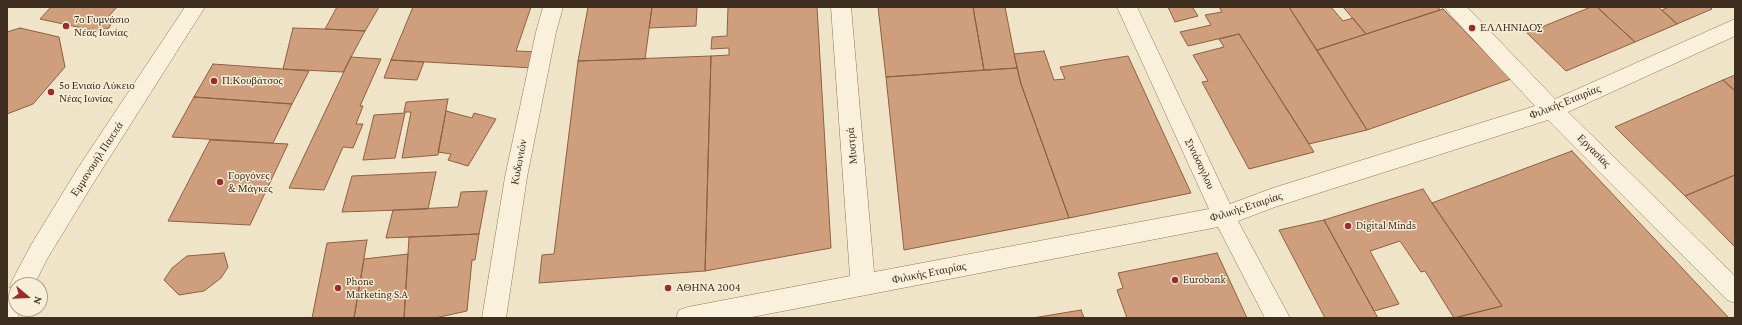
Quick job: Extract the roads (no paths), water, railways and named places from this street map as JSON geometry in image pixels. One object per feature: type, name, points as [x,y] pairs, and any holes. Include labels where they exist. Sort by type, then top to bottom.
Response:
[{"type":"street","name":"Εμμανουήλ Παππά","points":[[26,277],[86,175],[196,7]]},
{"type":"street","name":"Κυδωνιών","points":[[494,318],[516,177],[546,32],[553,7]]},
{"type":"street","name":"Μυστρά","points":[[841,7],[863,285]]},
{"type":"street","name":"Σινιόσογλου","points":[[1127,7],[1224,216],[1278,318]]},
{"type":"street","name":"Εργασίας","points":[[1455,7],[1552,110],[1735,292]]},
{"type":"street","name":"Φιλικής Εταιρίας","points":[[688,318],[1224,216],[1273,198],[1552,110],[1735,27]]},
{"type":"street","name":"Εμμανουήλ Παππά","points":[[7,287],[40,252]]},
{"type":"place","name":"7ο Γυμνάσιο Νέας Ιωνίας","points":[[66,26]]},
{"type":"place","name":"ΕΛΛΗΝΙΔΟΣ","points":[[1472,28]]},
{"type":"place","name":"Π.Κουβάτσος","points":[[214,81]]},
{"type":"place","name":"5ο Ενιαίο Λύκειο Νέας Ιωνίας","points":[[51,92]]},
{"type":"place","name":"Γοργόνες & Μάγκες","points":[[220,182]]},
{"type":"place","name":"Digital Minds","points":[[1348,226]]},
{"type":"place","name":"Eurobank","points":[[1175,280]]},
{"type":"place","name":"Phone Marketing S.A","points":[[338,288]]},
{"type":"place","name":"ΑΘΗΝΑ 2004","points":[[668,288]]}]
